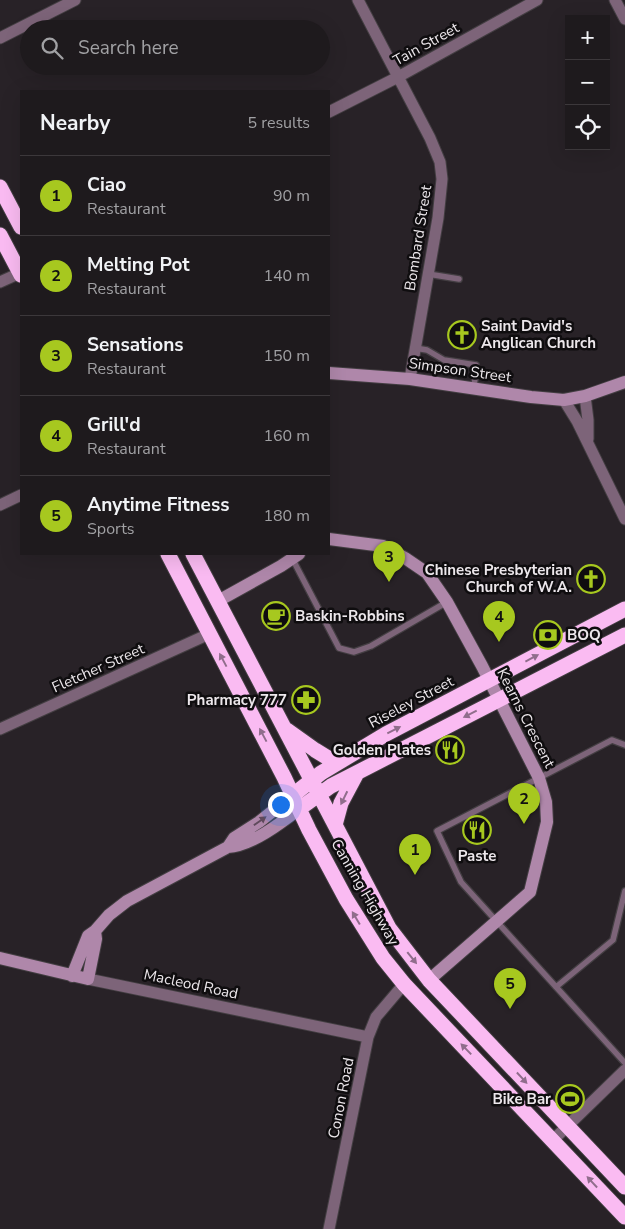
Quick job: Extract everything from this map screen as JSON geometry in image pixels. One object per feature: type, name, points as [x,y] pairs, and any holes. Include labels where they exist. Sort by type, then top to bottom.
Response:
[{"type":"highway","points":[[0,187],[20,226]]},
{"type":"highway","points":[[0,235],[20,272]]},
{"type":"highway","name":"Canning Highway","points":[[169,555],[346,900],[383,958],[404,984],[625,1218]]},
{"type":"highway","name":"Canning Highway","points":[[194,555],[389,928],[429,980],[625,1187]]},
{"type":"highway","name":"Riseley Street","points":[[293,795],[336,762],[625,609]]},
{"type":"highway","name":"Riseley Street","points":[[300,809],[331,786],[625,635]]},
{"type":"highway","points":[[284,728],[314,750],[336,762]]},
{"type":"highway","points":[[335,825],[341,804],[357,773]]},
{"type":"street","points":[[36,20],[75,0]]},
{"type":"street","name":"Bombard Street","points":[[358,0],[430,138],[440,162],[442,179],[438,218],[410,379]]},
{"type":"street","name":"Tain Street","points":[[330,111],[398,77],[537,0]]},
{"type":"street","points":[[615,0],[625,20]]},
{"type":"street","points":[[0,38],[20,28]]},
{"type":"street","points":[[0,282],[20,274]]},
{"type":"street","name":"Simpson Street","points":[[330,373],[410,379],[564,400],[585,396],[625,382]]},
{"type":"street","points":[[585,396],[588,444]]},
{"type":"street","points":[[564,400],[625,519]]},
{"type":"street","points":[[0,505],[20,495]]},
{"type":"street","name":"Kearns Crescent","points":[[330,539],[383,546],[427,573],[447,602],[540,778],[546,802],[548,822],[530,892],[429,980]]},
{"type":"street","points":[[218,601],[281,566],[294,555]]},
{"type":"street","name":"Fletcher Street","points":[[0,729],[209,634]]},
{"type":"street","name":"Riseley Street","points":[[228,847],[234,838],[271,813],[293,795]]},
{"type":"street","name":"Riseley Street","points":[[72,976],[88,936],[109,915],[127,901],[228,847],[237,847],[264,833],[300,809]]},
{"type":"street","points":[[88,979],[96,939],[95,931]]},
{"type":"street","name":"Macleod Road","points":[[3,961],[368,1037]]},
{"type":"street","name":"Conon Road","points":[[330,1229],[368,1037],[376,1017],[404,984]]},
{"type":"street","points":[[552,1140],[625,1070]]},
{"type":"lane","points":[[428,274],[459,279]]},
{"type":"lane","points":[[415,348],[428,350],[444,360],[476,366],[474,389]]},
{"type":"lane","points":[[294,555],[339,648],[354,652],[371,646],[447,602]]},
{"type":"lane","points":[[625,745],[612,740],[437,831],[461,882],[625,1063]]},
{"type":"lane","points":[[556,987],[613,940],[625,891]]},
{"type":"place","name":"Saint David's Anglican Church","points":[[462,335]]},
{"type":"place","name":"Chinese Presbyterian Church of W.A.","points":[[591,579]]},
{"type":"place","name":"Sensations","points":[[389,582]]},
{"type":"place","name":"Baskin-Robbins","points":[[276,616]]},
{"type":"place","name":"BOQ","points":[[548,635]]},
{"type":"place","name":"Grill'd","points":[[499,642]]},
{"type":"place","name":"Pharmacy 777","points":[[306,700]]},
{"type":"place","name":"Golden Plates","points":[[450,750]]},
{"type":"place","name":"Melting Pot","points":[[524,824]]},
{"type":"place","name":"Paste","points":[[477,830]]},
{"type":"place","name":"Ciao","points":[[415,875]]},
{"type":"place","name":"Anytime Fitness","points":[[510,1009]]},
{"type":"place","name":"Bike Bar","points":[[570,1099]]}]
